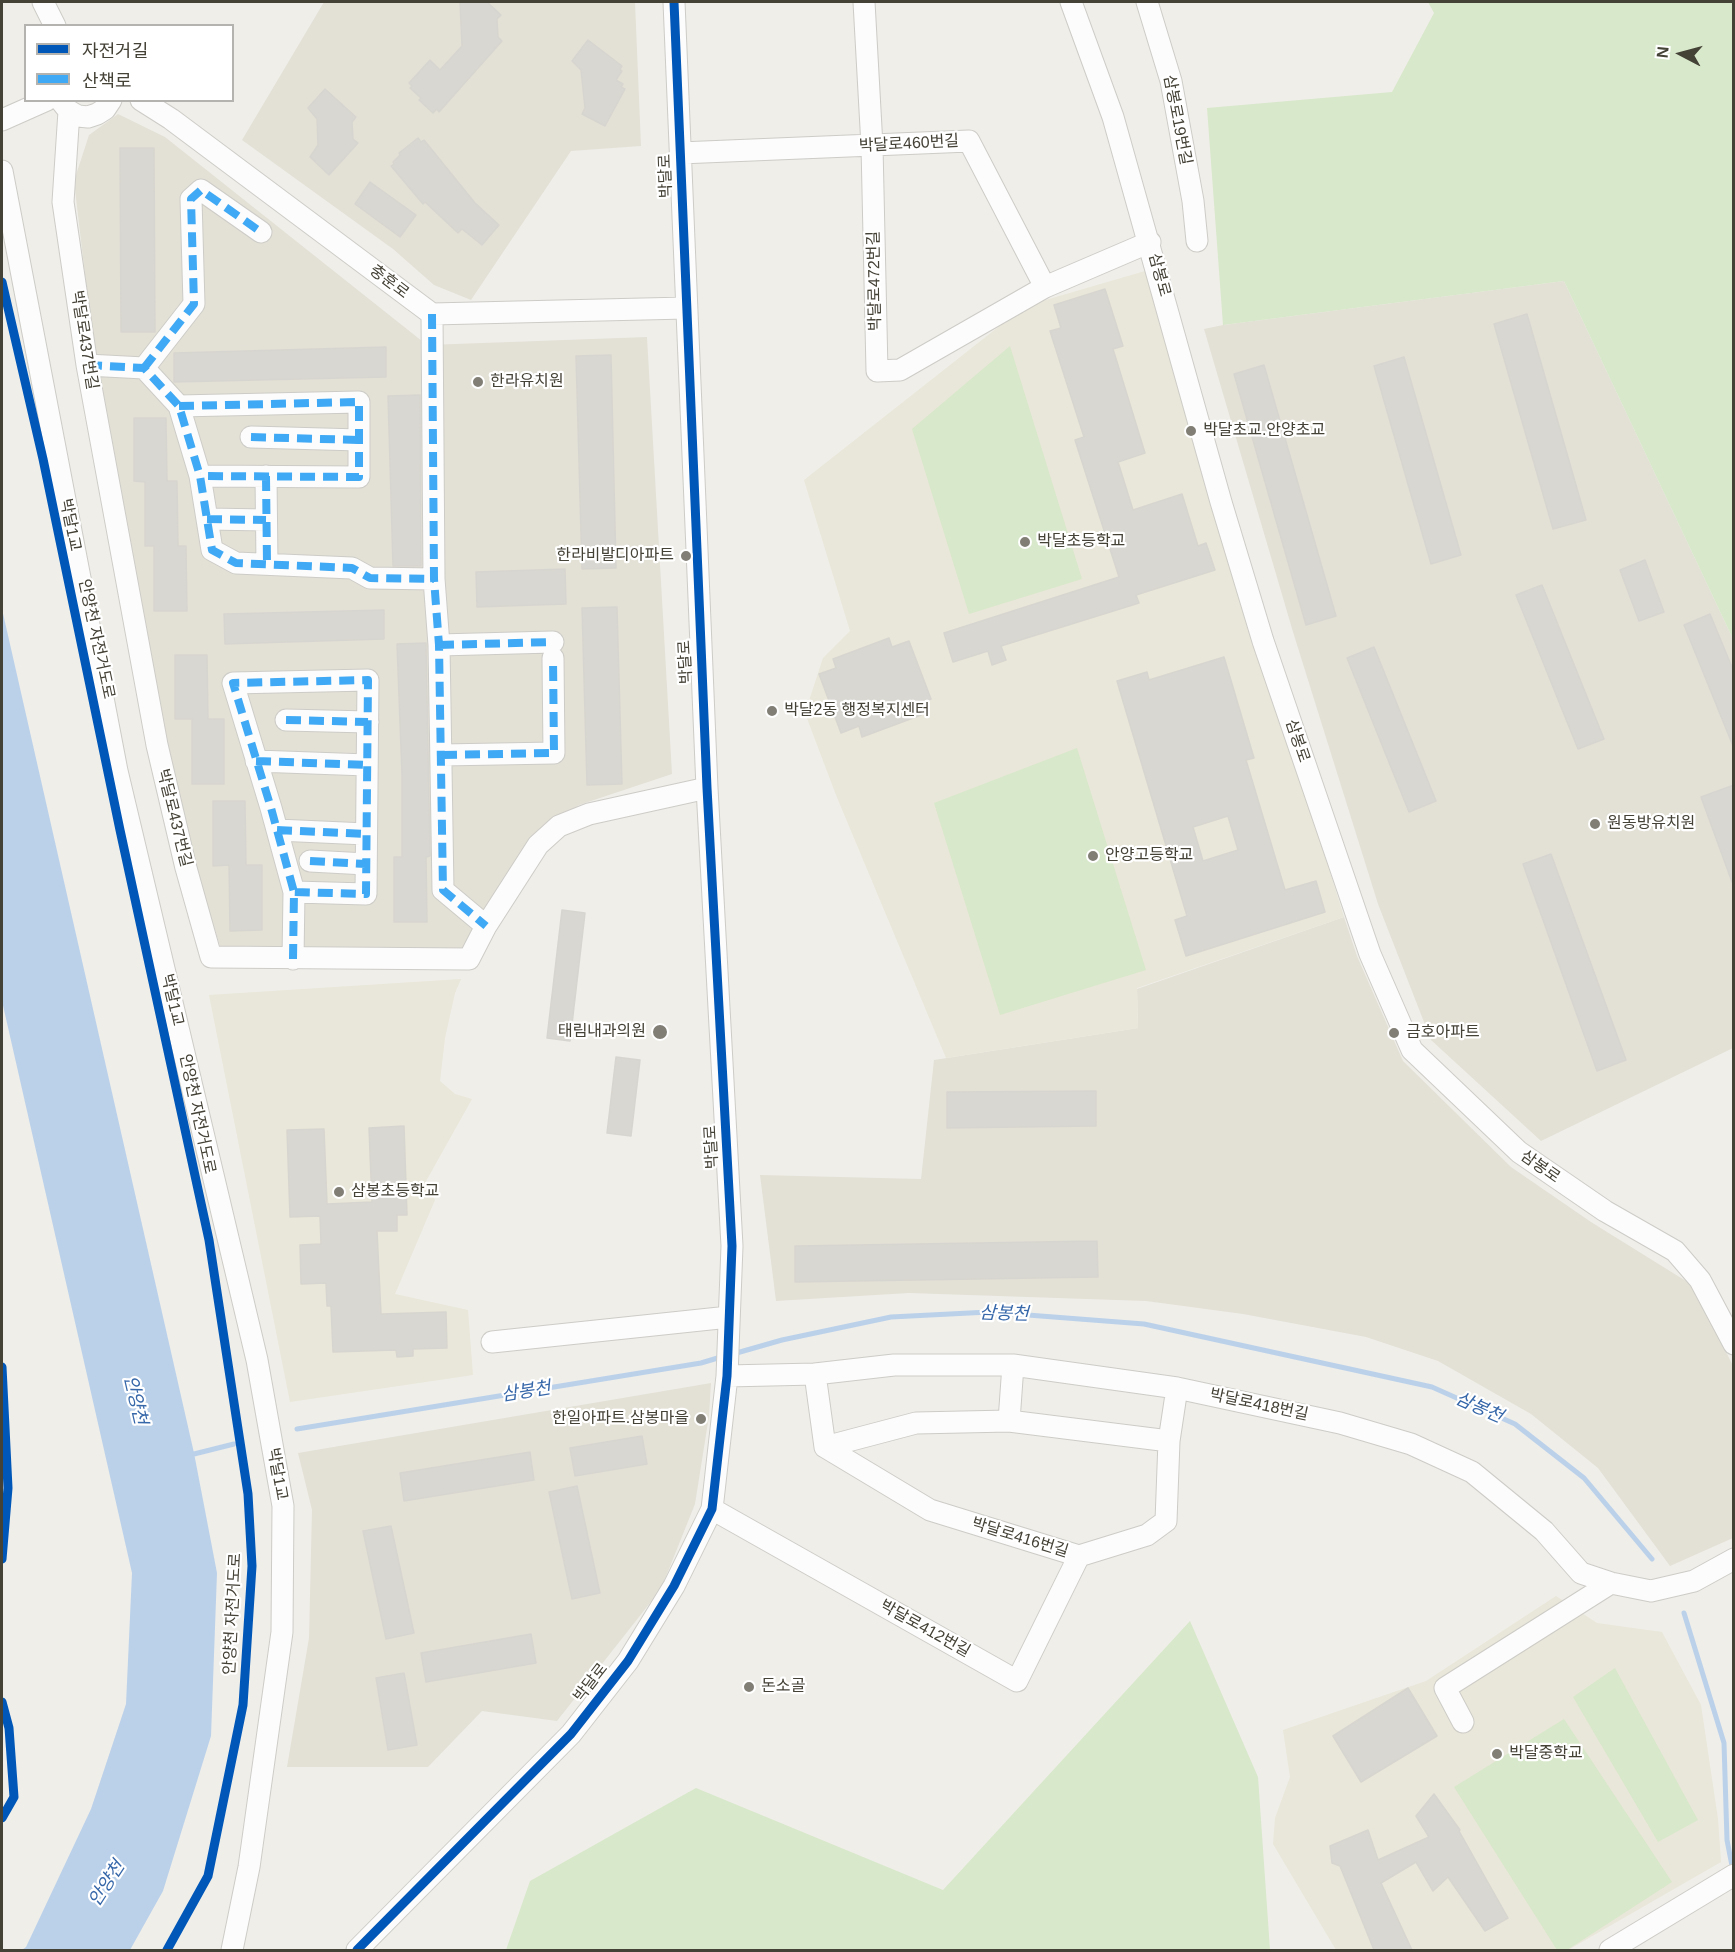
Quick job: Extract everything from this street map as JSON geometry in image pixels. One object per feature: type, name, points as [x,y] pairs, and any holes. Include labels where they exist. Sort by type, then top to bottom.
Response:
[{"type":"street","points":[[43,2],[54,24]]},
{"type":"street","name":"박달로","points":[[357,1950],[571,1734],[628,1660],[674,1586],[712,1509],[727,1372],[732,1246],[707,788],[674,2]]},
{"type":"street","name":"박달로472번길","points":[[864,2],[872,146],[877,371],[900,370],[1045,287]]},
{"type":"street","name":"삼봉로","points":[[1071,2],[1113,117],[1150,242],[1221,502],[1263,641],[1370,954],[1412,1050],[1519,1152],[1605,1211],[1675,1251],[1700,1280],[1734,1344]]},
{"type":"street","name":"삼봉로19번길","points":[[1147,2],[1171,81],[1193,201],[1197,241]]},
{"type":"street","points":[[2,120],[43,102]]},
{"type":"street","points":[[65,106],[78,116],[88,117],[105,109],[110,102]]},
{"type":"street","name":"충훈로","points":[[144,102],[198,139],[432,314]]},
{"type":"street","name":"박달로437번길","points":[[65,106],[63,202],[87,365],[157,745],[186,868],[211,957],[469,959],[486,926],[538,845],[559,825],[589,814],[707,788]]},
{"type":"street","name":"박달로460번길","points":[[680,153],[969,141],[1045,287]]},
{"type":"street","name":"박달1교","points":[[2,171],[117,771],[257,1360],[283,1506],[282,1632],[249,1867],[232,1950]]},
{"type":"street","points":[[144,368],[194,304],[191,199],[201,190],[261,232]]},
{"type":"street","points":[[1045,287],[1150,242]]},
{"type":"street","points":[[486,926],[443,890],[439,645],[434,579],[432,314],[686,308]]},
{"type":"street","points":[[87,365],[144,368],[179,406],[200,476],[212,550],[236,563],[352,568],[370,578],[434,579]]},
{"type":"street","points":[[179,406],[359,402],[359,477],[200,476]]},
{"type":"street","points":[[251,437],[359,440]]},
{"type":"street","points":[[266,477],[267,564]]},
{"type":"street","points":[[207,519],[266,520]]},
{"type":"street","points":[[439,645],[553,650],[554,753],[442,755]]},
{"type":"street","points":[[293,959],[294,892],[232,683],[368,680],[366,894],[294,892]]},
{"type":"street","points":[[286,720],[368,722]]},
{"type":"street","points":[[256,761],[367,765]]},
{"type":"street","points":[[277,830],[366,834]]},
{"type":"street","points":[[310,861],[366,864]]},
{"type":"street","points":[[492,1342],[729,1318]]},
{"type":"street","name":"박달로418번길","points":[[727,1372],[815,1374],[894,1365],[1013,1365],[1177,1388],[1340,1423],[1411,1444],[1472,1472],[1544,1531],[1581,1573],[1611,1583],[1651,1592],[1694,1581],[1734,1559]]},
{"type":"street","points":[[1009,1421],[1013,1365]]},
{"type":"street","points":[[815,1374],[825,1446],[916,1423],[1009,1421],[1169,1441]]},
{"type":"street","name":"박달로416번길","points":[[825,1446],[930,1510],[1079,1556],[1147,1535],[1166,1521],[1169,1441],[1177,1388]]},
{"type":"street","name":"박달로412번길","points":[[712,1509],[1017,1681],[1079,1556]]},
{"type":"street","points":[[1463,1722],[1444,1688],[1611,1583]]},
{"type":"street","points":[[1610,1950],[1728,1878]]},
{"type":"shaded area","points":[[324,2],[635,2],[641,146],[571,151],[471,300],[434,285],[393,249],[242,140]]},
{"type":"shaded area","name":"한라비발디아파트","points":[[118,114],[165,137],[427,345],[647,337],[672,774],[579,805],[539,832],[463,949],[220,946],[193,861],[164,738],[94,352],[74,181],[89,135]]},
{"type":"shaded area","points":[[1152,269],[1246,604],[1344,917],[1137,988],[1138,1028],[946,1058],[836,795],[805,713],[823,658],[850,631],[804,480],[1025,306]]},
{"type":"shaded area","points":[[1564,281],[1733,639],[1733,1048],[1541,1141],[1431,1040],[1378,904],[1293,632],[1204,329]]},
{"type":"shaded area","points":[[1344,917],[1357,956],[1403,1061],[1511,1167],[1591,1222],[1694,1286],[1733,1366],[1733,1538],[1670,1566],[1598,1468],[1531,1414],[1438,1361],[1366,1337],[1243,1314],[1146,1301],[909,1293],[776,1301],[760,1175],[921,1179],[934,1060],[1138,1028],[1137,989]]},
{"type":"shaded area","name":"삼봉초등학교","points":[[461,979],[455,993],[445,1038],[440,1081],[455,1094],[472,1099],[425,1183],[435,1200],[395,1294],[468,1310],[473,1375],[290,1402],[209,995]]},
{"type":"shaded area","points":[[711,1383],[709,1416],[695,1504],[661,1589],[557,1721],[482,1711],[428,1767],[287,1767],[309,1638],[312,1510],[298,1453]]},
{"type":"shaded area","name":"박달중학교","points":[[1556,1596],[1597,1623],[1662,1632],[1701,1705],[1718,1819],[1721,1862],[1568,1950],[1336,1950],[1273,1844],[1275,1818],[1290,1777],[1283,1730],[1426,1681]]},
{"type":"green space","points":[[1428,2],[1733,2],[1733,639],[1564,281],[1223,325],[1207,108],[1392,92],[1434,13]]},
{"type":"green space","points":[[1010,346],[1082,579],[969,614],[912,429]]},
{"type":"green space","points":[[1077,748],[1146,970],[1000,1015],[934,803]]},
{"type":"green space","points":[[1190,1621],[1258,1777],[1270,1950],[506,1950],[530,1881],[696,1788],[943,1890]]},
{"type":"green space","points":[[1615,1668],[1698,1820],[1658,1842],[1573,1697]]},
{"type":"green space","points":[[1564,1719],[1672,1882],[1567,1950],[1557,1950],[1454,1787]]},
{"type":"water","name":"안양천","points":[[2,609],[194,1453],[217,1573],[211,1736],[163,1891],[130,1950],[22,1950],[26,1947],[91,1809],[126,1704],[132,1573],[2,1001]]},
{"type":"building","points":[[460,2],[487,2],[501,15],[497,19],[498,37],[502,41],[439,112],[437,109],[433,113],[419,100],[421,98],[410,88],[412,86],[409,83],[430,60],[440,70],[462,46]]},
{"type":"building","points":[[588,40],[622,66],[620,69],[622,71],[616,80],[623,84],[621,87],[625,89],[605,126],[582,114],[585,108],[581,70],[572,61]]},
{"type":"building","points":[[325,89],[356,117],[352,122],[353,139],[358,143],[329,175],[310,157],[318,145],[317,119],[308,108]]},
{"type":"building","points":[[418,138],[421,142],[424,140],[475,203],[499,225],[482,245],[462,229],[458,233],[425,202],[423,204],[391,166],[400,155],[399,153]]},
{"type":"building","points":[[120,148],[154,148],[155,332],[121,332]]},
{"type":"building","points":[[370,182],[416,215],[400,237],[355,204]]},
{"type":"building","points":[[1105,289],[1123,346],[1113,349],[1145,453],[1118,462],[1133,510],[1182,494],[1198,546],[1206,543],[1215,570],[1136,595],[1139,603],[1001,646],[1006,660],[992,665],[988,651],[953,662],[944,633],[1119,577],[1075,440],[1084,437],[1050,331],[1061,328],[1054,305]]},
{"type":"building","points":[[1527,314],[1586,520],[1553,529],[1494,324]]},
{"type":"building","points":[[386,347],[386,377],[174,382],[174,353]]},
{"type":"building","points":[[611,355],[616,568],[582,569],[576,356]]},
{"type":"building","points":[[1404,357],[1461,555],[1431,564],[1374,366]]},
{"type":"building","points":[[1264,365],[1336,616],[1306,625],[1234,374]]},
{"type":"building","points":[[420,395],[421,566],[393,566],[388,396]]},
{"type":"building","points":[[134,418],[166,418],[167,481],[177,481],[178,546],[186,546],[187,611],[154,611],[154,546],[145,546],[145,482],[134,481]]},
{"type":"building","points":[[1645,560],[1664,612],[1639,621],[1620,570]]},
{"type":"building","points":[[565,569],[566,604],[477,607],[476,572]]},
{"type":"building","points":[[1542,585],[1604,739],[1578,749],[1516,595]]},
{"type":"building","points":[[617,607],[622,784],[587,785],[582,608]]},
{"type":"building","points":[[384,610],[384,639],[225,644],[224,614]]},
{"type":"building","points":[[1710,614],[1734,672],[1733,746],[1684,625]]},
{"type":"building","points":[[889,638],[892,647],[909,641],[931,699],[917,705],[921,715],[862,737],[859,726],[841,733],[819,674],[836,668],[833,659]]},
{"type":"building","points":[[426,643],[430,856],[426,857],[427,922],[394,922],[394,857],[402,857],[402,775],[397,644]]},
{"type":"building","points":[[1374,647],[1436,801],[1409,812],[1347,658]]},
{"type":"building","points":[[175,655],[207,655],[208,719],[224,719],[224,784],[192,784],[192,719],[175,719]]},
{"type":"building","points":[[1224,657],[1254,758],[1246,760],[1285,890],[1316,881],[1325,912],[1186,956],[1175,920],[1187,916],[1117,681],[1147,672],[1149,680]],"holes":[[[1228,816],[1238,850],[1203,861],[1193,827]]]},
{"type":"building","points":[[1734,785],[1734,882],[1732,882],[1701,797]]},
{"type":"building","points":[[213,801],[245,801],[246,865],[262,865],[262,930],[230,931],[229,865],[213,866]]},
{"type":"building","points":[[1551,854],[1626,1060],[1597,1071],[1523,864]]},
{"type":"building","points":[[562,910],[585,913],[570,1041],[547,1038]]},
{"type":"building","points":[[616,1057],[640,1060],[631,1136],[607,1133]]},
{"type":"building","points":[[1096,1091],[1096,1126],[947,1128],[947,1092]]},
{"type":"building","points":[[404,1126],[407,1215],[397,1215],[397,1231],[377,1231],[381,1314],[446,1312],[447,1348],[413,1349],[413,1356],[397,1357],[396,1350],[333,1352],[331,1306],[327,1306],[326,1283],[301,1284],[300,1245],[321,1244],[320,1216],[290,1217],[287,1130],[324,1129],[327,1204],[372,1202],[369,1128]]},
{"type":"building","points":[[1097,1241],[1098,1277],[795,1282],[795,1246]]},
{"type":"building","points":[[642,1436],[647,1464],[575,1476],[570,1448]]},
{"type":"building","points":[[530,1452],[534,1480],[404,1501],[400,1473]]},
{"type":"building","points":[[577,1486],[600,1593],[572,1599],[549,1492]]},
{"type":"building","points":[[391,1526],[414,1633],[386,1639],[363,1531]]},
{"type":"building","points":[[531,1634],[536,1663],[426,1682],[421,1653]]},
{"type":"building","points":[[404,1673],[417,1745],[388,1750],[376,1678]]},
{"type":"building","points":[[1408,1688],[1437,1736],[1361,1782],[1333,1736]]},
{"type":"building","points":[[1434,1794],[1460,1830],[1508,1918],[1485,1931],[1448,1877],[1433,1891],[1416,1862],[1381,1883],[1412,1950],[1374,1950],[1340,1866],[1332,1863],[1330,1846],[1368,1830],[1378,1860],[1429,1837],[1416,1816]]},
{"type":"waterway","name":"삼봉천","points":[[733,1354],[782,1340],[891,1317],[989,1312],[1144,1324],[1432,1387],[1515,1424],[1584,1478],[1652,1559]]},
{"type":"waterway","name":"삼봉천","points":[[297,1429],[701,1363],[721,1357]]},
{"type":"waterway","name":"삼봉천","points":[[190,1455],[234,1444]]},
{"type":"waterway","name":"삼봉천","points":[[1684,1613],[1724,1743],[1727,1840],[1733,1871]]},
{"type":"marked path","points":[[144,368],[194,304],[191,199],[201,190],[261,232]]},
{"type":"marked path","points":[[432,314],[434,579],[439,645],[443,890],[486,926]]},
{"type":"marked path","points":[[87,365],[144,368],[179,406],[200,476],[212,550],[236,563],[352,568],[370,578],[434,579]]},
{"type":"marked path","points":[[179,406],[359,402],[359,477],[200,476]]},
{"type":"marked path","points":[[251,437],[359,440]]},
{"type":"marked path","points":[[266,476],[267,564]]},
{"type":"marked path","points":[[207,519],[266,520]]},
{"type":"marked path","points":[[439,645],[553,642]]},
{"type":"marked path","points":[[442,755],[554,753],[553,658]]},
{"type":"marked path","points":[[293,959],[294,892],[233,683],[368,680],[366,894],[294,892]]},
{"type":"marked path","points":[[286,720],[368,722]]},
{"type":"marked path","points":[[256,761],[367,765]]},
{"type":"marked path","points":[[277,830],[366,834]]},
{"type":"marked path","points":[[310,861],[366,864]]},
{"type":"cycle path","points":[[357,1950],[571,1734],[628,1661],[674,1586],[712,1509],[727,1376],[732,1246],[707,788],[674,2]]},
{"type":"cycle path","name":"안양천 자전거도로","points":[[2,282],[43,459],[120,830],[209,1240],[248,1494],[252,1566],[243,1705],[208,1876],[167,1950]]},
{"type":"cycle path","points":[[2,1367],[8,1488],[2,1559]]},
{"type":"cycle path","points":[[2,1702],[9,1728],[14,1797],[2,1818]]},
{"type":"place","name":"한라유치원","points":[[478,382]]},
{"type":"place","name":"박달초교.안양초교","points":[[1191,431]]},
{"type":"place","name":"박달초등학교","points":[[1025,542]]},
{"type":"place","name":"한라비발디아파트","points":[[686,556]]},
{"type":"place","name":"박달2동 행정복지센터","points":[[772,711]]},
{"type":"place","name":"원동방유치원","points":[[1595,824]]},
{"type":"place","name":"안양고등학교","points":[[1093,856]]},
{"type":"place","name":"태림내과의원","points":[[660,1032]]},
{"type":"place","name":"금호아파트","points":[[1394,1033]]},
{"type":"place","name":"삼봉초등학교","points":[[339,1192]]},
{"type":"place","name":"한일아파트.삼봉마을","points":[[701,1419]]},
{"type":"place","name":"돈소골","points":[[749,1687]]},
{"type":"place","name":"박달중학교","points":[[1497,1754]]}]
